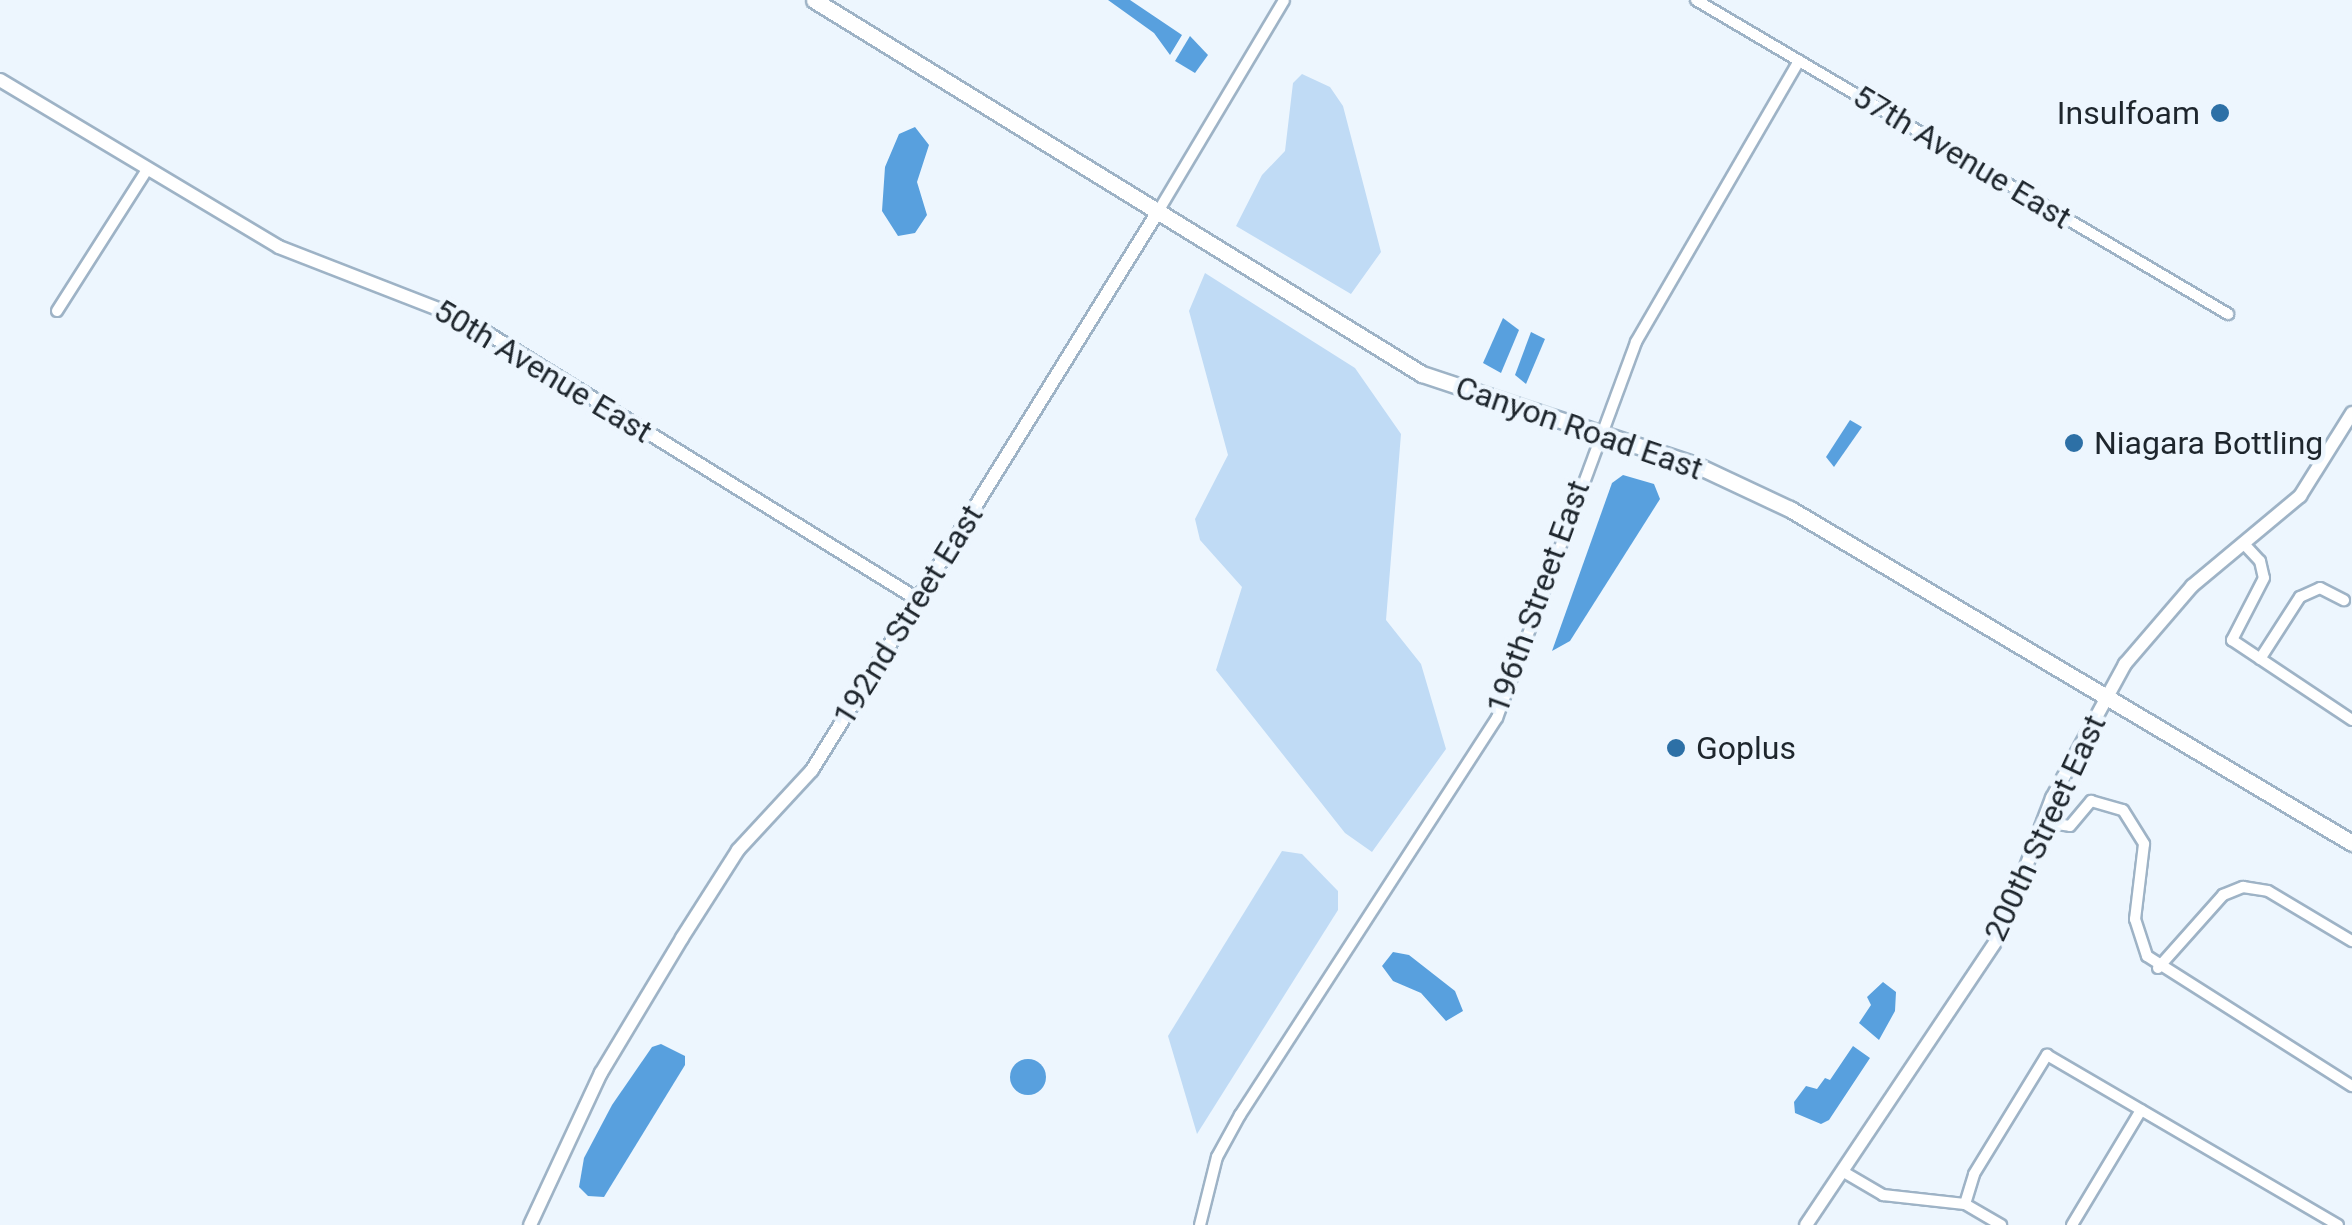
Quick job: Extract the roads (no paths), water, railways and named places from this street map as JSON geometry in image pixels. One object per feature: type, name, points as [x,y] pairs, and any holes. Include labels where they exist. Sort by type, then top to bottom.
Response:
[{"type":"main road","name":"Canyon Road East","points":[[816,1],[1422,374],[1698,466],[1790,509],[2352,843]]},
{"type":"street","name":"192nd Street East","points":[[530,1225],[601,1073],[682,938],[727,865],[812,770],[1159,210],[1284,0]]},
{"type":"street","name":"57th Avenue East","points":[[1696,0],[2228,314]]},
{"type":"street","name":"196th Street East","points":[[1200,1225],[1217,1157],[1240,1115],[1497,718],[1597,432],[1656,306],[1799,61]]},
{"type":"street","name":"50th Avenue East","points":[[0,80],[308,261],[437,304],[917,599]]},
{"type":"street","points":[[57,311],[148,168]]},
{"type":"street","name":"200th Street East","points":[[1806,1225],[2000,935],[2042,822],[2106,698],[2153,626],[2300,496],[2351,417]]},
{"type":"street","points":[[2245,544],[2260,562],[2264,578],[2232,640],[2352,720]]},
{"type":"street","points":[[2260,659],[2300,596],[2320,588],[2344,600]]},
{"type":"street","points":[[2042,822],[2070,826],[2091,801],[2116,805],[2132,820],[2145,852],[2134,919],[2144,950],[2158,968],[2352,1086]]},
{"type":"street","points":[[2158,968],[2223,895],[2242,887],[2268,890],[2352,940]]},
{"type":"street","points":[[1965,1204],[1974,1174],[2047,1055],[2338,1225]]},
{"type":"street","points":[[2072,1225],[2141,1110]]},
{"type":"street","points":[[1842,1171],[1884,1195],[1965,1204],[2001,1225]]},
{"type":"water","points":[[1108,0],[1130,0],[1182,35],[1170,55],[1154,33]]},
{"type":"water","points":[[1190,36],[1208,55],[1195,73],[1175,61]]},
{"type":"water","points":[[915,127],[929,145],[917,182],[927,215],[915,233],[898,236],[882,211],[885,167],[899,134]]},
{"type":"water","points":[[1503,318],[1519,330],[1501,373],[1483,363]]},
{"type":"water","points":[[1531,332],[1545,339],[1526,384],[1515,375]]},
{"type":"water","points":[[1850,420],[1862,427],[1834,467],[1826,457]]},
{"type":"water","points":[[1623,475],[1654,484],[1660,499],[1570,641],[1552,651],[1612,483]]},
{"type":"water","points":[[1393,952],[1409,955],[1455,991],[1463,1011],[1446,1021],[1421,993],[1393,981],[1382,966]]},
{"type":"water","points":[[1883,982],[1896,992],[1895,1011],[1879,1040],[1859,1023],[1871,1005],[1867,997]]},
{"type":"water","points":[[661,1044],[685,1056],[685,1065],[604,1197],[588,1196],[579,1187],[584,1158],[612,1105],[652,1047]]},
{"type":"water","points":[[1853,1046],[1870,1058],[1829,1120],[1821,1124],[1795,1113],[1794,1102],[1806,1086],[1817,1089],[1825,1078],[1830,1080]]},
{"type":"water","points":[[1028,1059],[1041,1064],[1046,1077],[1041,1090],[1028,1095],[1015,1090],[1010,1077],[1015,1064]]},
{"type":"place","name":"Insulfoam","points":[[2220,113]]},
{"type":"place","name":"Niagara Bottling","points":[[2074,443]]},
{"type":"place","name":"Goplus","points":[[1676,748]]}]
